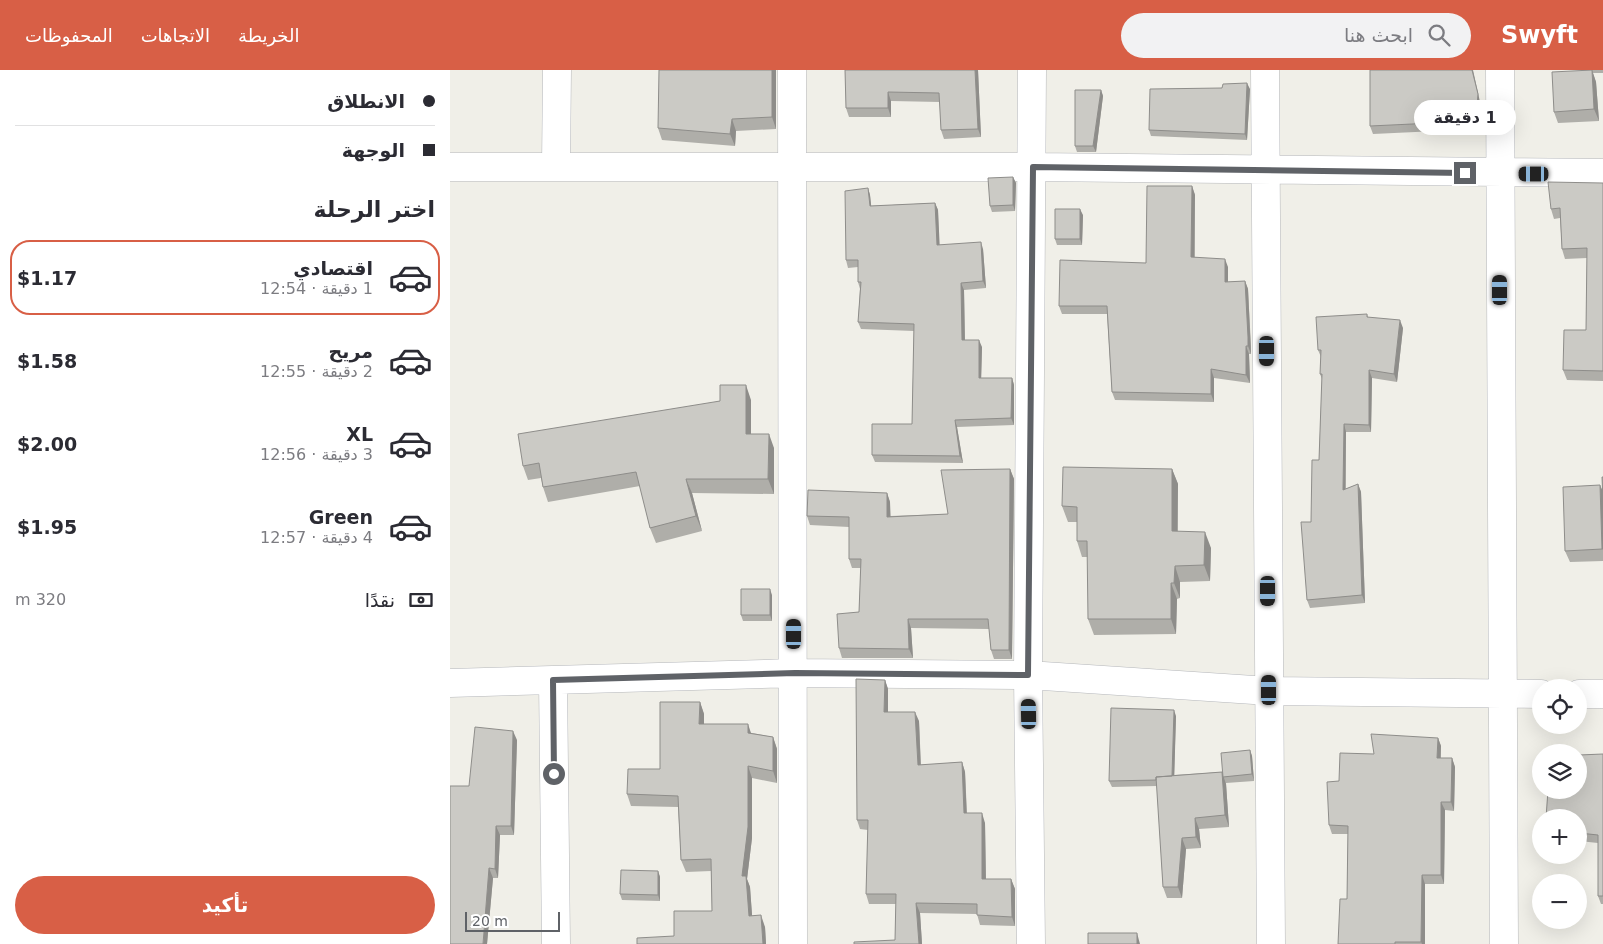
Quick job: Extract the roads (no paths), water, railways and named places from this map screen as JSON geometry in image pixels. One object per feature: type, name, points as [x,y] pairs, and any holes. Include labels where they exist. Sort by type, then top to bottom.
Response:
[{"type":"street","points":[[556,70],[556,166]]},
{"type":"street","points":[[792,70],[795,673],[793,944]]},
{"type":"street","points":[[1031,944],[1028,675],[1033,167],[1032,70]]},
{"type":"street","points":[[1266,70],[1271,944]]},
{"type":"street","points":[[1500,70],[1504,944]]},
{"type":"street","points":[[450,167],[1033,167],[1603,174]]},
{"type":"street","points":[[450,683],[795,673],[1028,675],[1269,690],[1532,694]]},
{"type":"street","points":[[553,680],[556,944]]},
{"type":"street","points":[[1587,694],[1603,694]]}]
